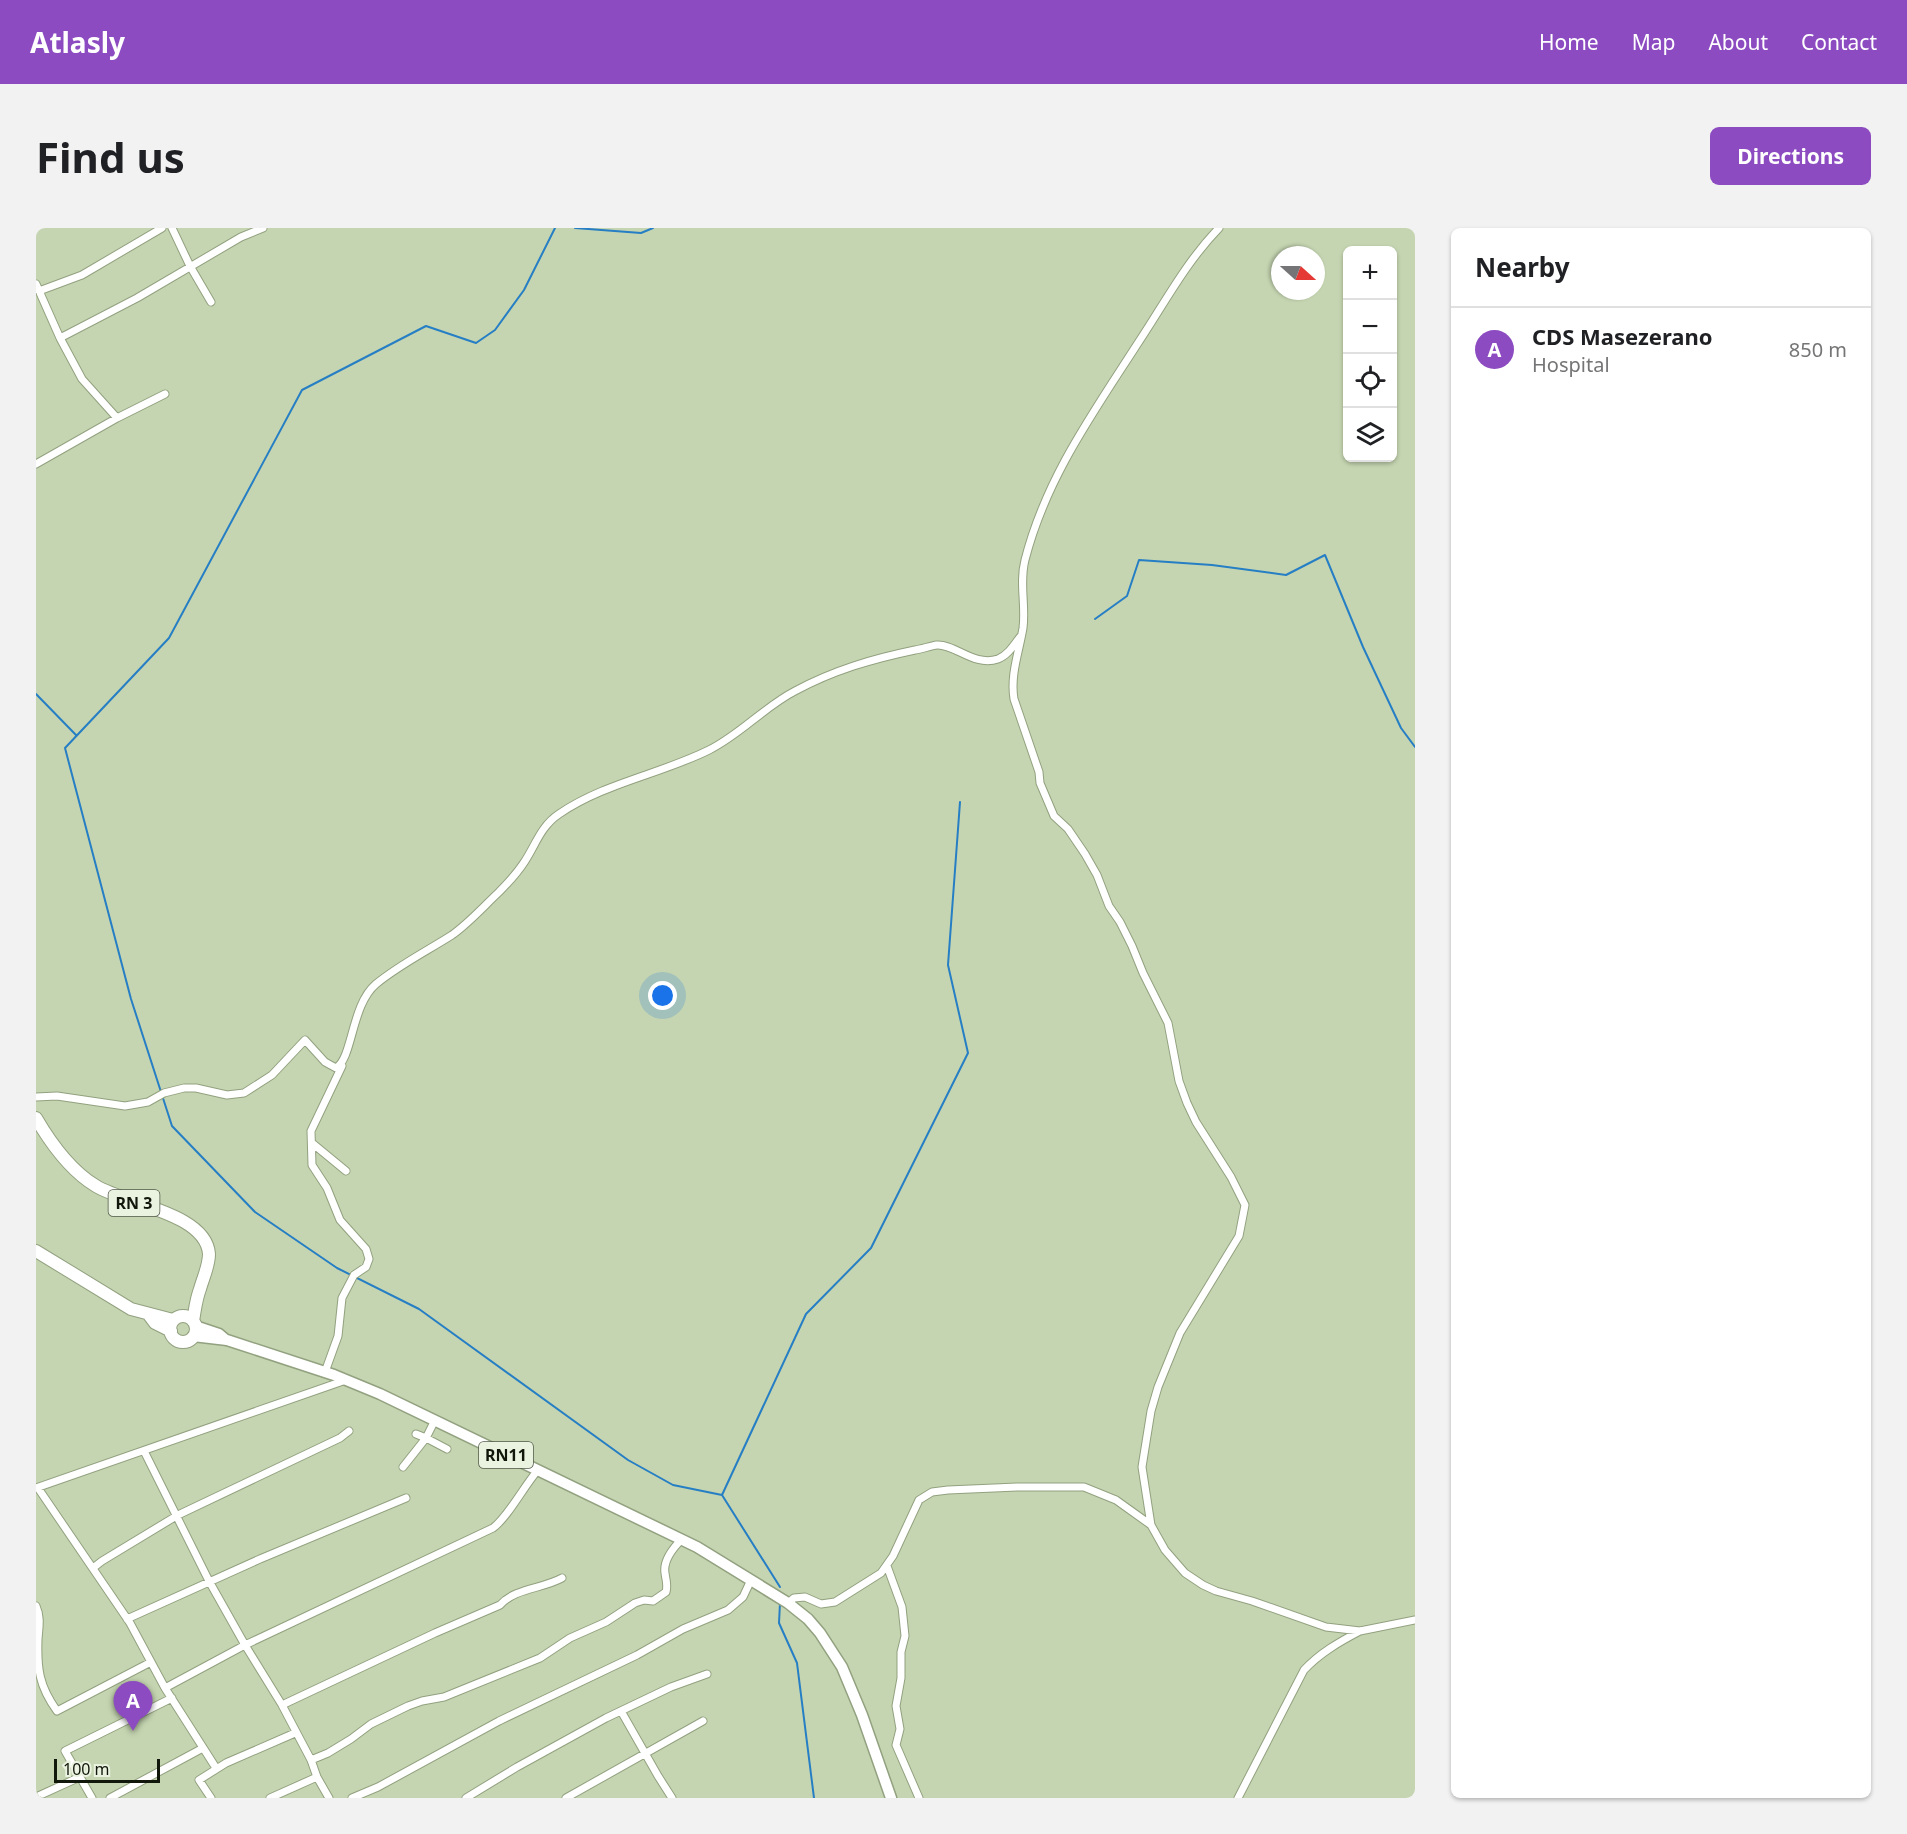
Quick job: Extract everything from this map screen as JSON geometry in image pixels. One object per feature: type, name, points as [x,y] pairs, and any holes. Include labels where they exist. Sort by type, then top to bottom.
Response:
[{"type":"highway","name":"RN 3","points":[[36,1118],[45,1134],[80,1175],[114,1196],[177,1218],[196,1228],[209,1252],[205,1276],[185,1325]]},
{"type":"highway","points":[[36,1251],[131,1309],[149,1315],[155,1323],[185,1325]]},
{"type":"main road","name":"RN11","points":[[185,1325],[325,1372],[435,1420],[682,1539],[788,1604],[808,1619],[842,1667],[862,1715],[891,1798]]},
{"type":"street","points":[[117,418],[82,379],[60,338],[38,287],[82,274],[162,228]]},
{"type":"street","points":[[172,228],[211,302]]},
{"type":"street","points":[[60,338],[137,298],[242,237],[263,228]]},
{"type":"street","points":[[1219,228],[1191,262],[1108,387],[1052,483],[1024,562],[1022,582],[1024,617],[1012,687],[1039,772],[1042,791],[1054,816],[1076,841],[1097,875],[1109,906],[1132,946],[1168,1023],[1175,1064],[1187,1103],[1232,1177],[1245,1205],[1239,1236],[1180,1334],[1166,1364],[1156,1395],[1146,1436],[1142,1467],[1151,1525],[1175,1563],[1203,1585],[1326,1627],[1360,1631],[1415,1620]]},
{"type":"street","points":[[36,464],[165,394]]},
{"type":"street","points":[[325,1372],[338,1336],[342,1298],[354,1275],[366,1267],[369,1259],[363,1244],[340,1220],[327,1188],[312,1165],[310,1139],[311,1131],[342,1063],[359,1007],[369,990],[420,953],[453,934],[478,912],[516,873],[544,827],[560,813],[596,794],[713,748],[736,734],[778,701],[824,677],[877,657],[940,645],[973,659],[997,659],[1010,650],[1022,634]]},
{"type":"street","points":[[36,1097],[57,1096],[125,1106],[148,1101],[164,1093],[184,1088],[196,1088],[226,1095],[244,1093],[272,1075],[305,1040],[333,1067],[336,1068],[342,1063]]},
{"type":"street","points":[[312,1143],[346,1171]]},
{"type":"street","points":[[216,1768],[165,1688],[127,1619],[37,1488],[346,1380]]},
{"type":"street","points":[[403,1467],[426,1438],[435,1420]]},
{"type":"street","points":[[93,1568],[178,1515],[340,1438],[349,1431]]},
{"type":"street","points":[[416,1434],[447,1449]]},
{"type":"street","points":[[144,1451],[210,1581],[245,1645],[282,1705],[329,1798]]},
{"type":"street","points":[[165,1688],[245,1645],[493,1528],[504,1518],[538,1470]]},
{"type":"street","points":[[788,1604],[794,1598],[805,1597],[821,1604],[835,1602],[862,1586],[887,1566],[919,1500],[932,1492],[1084,1487],[1116,1500],[1151,1525]]},
{"type":"street","points":[[127,1619],[406,1497]]},
{"type":"street","points":[[311,1760],[343,1744],[371,1724],[408,1706],[444,1697],[540,1658],[570,1638],[606,1622],[635,1603],[645,1600],[653,1601],[667,1590],[664,1571],[666,1562],[682,1539]]},
{"type":"street","points":[[887,1566],[902,1607],[905,1636],[896,1706],[900,1729],[896,1745],[919,1798]]},
{"type":"street","points":[[282,1705],[500,1605],[506,1598],[562,1578]]},
{"type":"street","points":[[352,1798],[378,1787],[499,1721],[637,1655],[683,1629],[728,1610],[743,1597],[751,1580]]},
{"type":"street","points":[[36,1606],[40,1620],[38,1655],[40,1676],[44,1693],[57,1711],[151,1662]]},
{"type":"street","points":[[1238,1798],[1304,1670],[1327,1650],[1360,1631]]},
{"type":"street","points":[[466,1798],[517,1767],[621,1711],[671,1687],[707,1674]]},
{"type":"street","points":[[92,1798],[65,1751],[171,1698]]},
{"type":"street","points":[[621,1711],[672,1798]]},
{"type":"street","points":[[566,1798],[703,1721]]},
{"type":"street","points":[[211,1798],[199,1780],[216,1768],[295,1733]]},
{"type":"street","points":[[110,1798],[203,1748]]},
{"type":"street","points":[[36,1797],[80,1777]]},
{"type":"street","points":[[270,1798],[317,1777]]},
{"type":"waterway","points":[[555,228],[524,290],[495,330],[476,343],[426,326],[302,390],[169,638],[65,748],[131,999],[172,1126],[255,1212],[337,1268],[419,1309],[628,1460],[673,1485],[722,1495]]},
{"type":"waterway","points":[[575,228],[641,233],[653,228]]},
{"type":"waterway","points":[[1095,619],[1127,596],[1139,560],[1212,565],[1286,575],[1325,555],[1363,647],[1401,728],[1415,747]]},
{"type":"waterway","points":[[36,694],[76,735]]},
{"type":"waterway","points":[[780,1587],[722,1495],[806,1314],[871,1248],[968,1053],[948,965],[960,802]]},
{"type":"waterway","points":[[780,1603],[779,1623],[797,1663],[814,1798]]},
{"type":"place","name":"CDS Masezerano","points":[[133,1731]]}]
